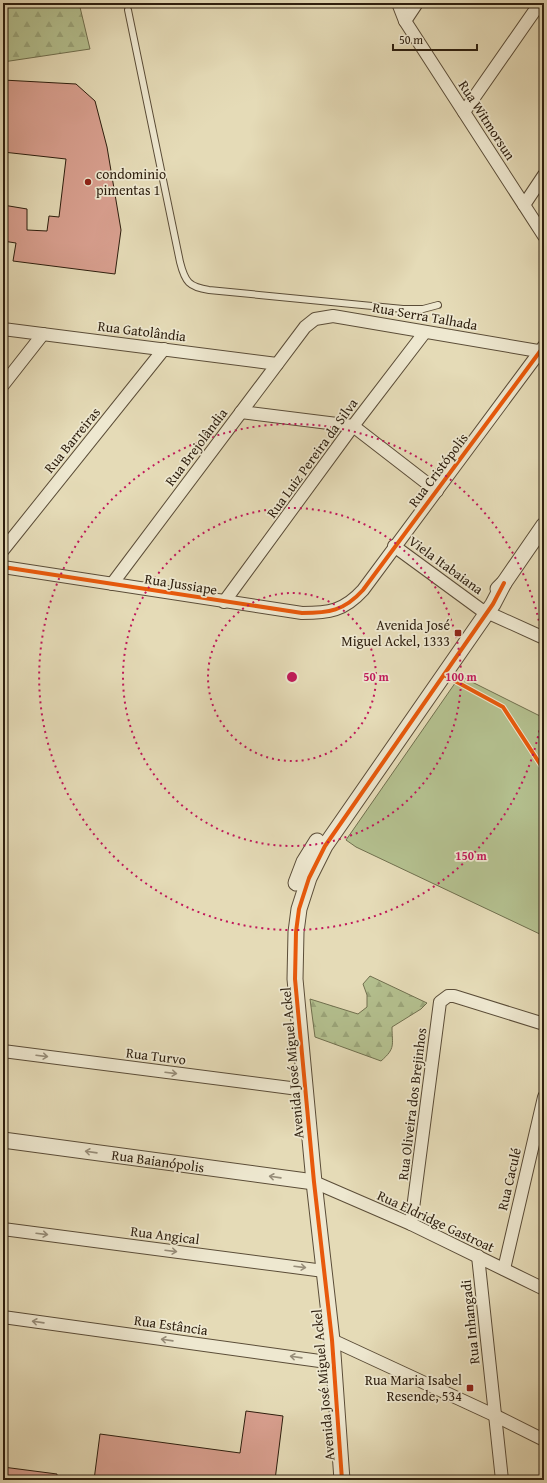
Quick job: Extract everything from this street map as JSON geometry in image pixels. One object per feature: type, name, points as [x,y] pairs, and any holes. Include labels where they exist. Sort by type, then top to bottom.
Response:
[{"type":"street","name":"Rua Witmorsun","points":[[398,3],[405,21],[544,236]]},
{"type":"street","points":[[405,21],[417,3]]},
{"type":"street","points":[[464,112],[540,7]]},
{"type":"street","points":[[524,205],[544,175]]},
{"type":"street","name":"Rua Serra Talhada","points":[[305,328],[315,319],[333,316],[543,350]]},
{"type":"street","name":"Rua Brejolândia","points":[[112,584],[305,328]]},
{"type":"street","name":"Rua Gatolândia","points":[[3,329],[277,364]]},
{"type":"street","name":"Rua Luiz Pereira da Silva","points":[[224,602],[353,426],[425,332]]},
{"type":"street","points":[[3,385],[43,334]]},
{"type":"street","name":"Rua Barreiras","points":[[3,550],[164,349]]},
{"type":"street","name":"Rua Cristópolis","points":[[353,601],[543,350]]},
{"type":"street","points":[[241,412],[353,426],[437,491]]},
{"type":"street","name":"Avenida José Miguel Ackel","points":[[342,1480],[332,1340],[314,1182],[295,979],[296,932],[299,909],[304,889],[314,866],[343,820],[544,525]]},
{"type":"street","name":"Viela Itabaiana","points":[[394,546],[484,611],[544,638]]},
{"type":"street","name":"Rua Jussiape","points":[[3,567],[302,613],[315,613],[340,609],[353,601]]},
{"type":"street","name":"Rua Oliveira dos Brejinhos","points":[[411,1224],[440,1002],[448,996],[454,996],[544,1024]]},
{"type":"street","name":"Rua Turvo","points":[[3,1051],[306,1090]]},
{"type":"street","name":"Rua Caculé","points":[[504,1269],[544,1097]]},
{"type":"street","name":"Rua Baianópolis","points":[[3,1140],[314,1182]]},
{"type":"street","name":"Rua Eldridge Gastroat","points":[[314,1182],[411,1224],[544,1288]]},
{"type":"street","name":"Rua Angical","points":[[3,1229],[324,1271]]},
{"type":"street","name":"Rua Inhangadi","points":[[478,1256],[502,1480]]},
{"type":"street","name":"Rua Estância","points":[[3,1317],[334,1363]]},
{"type":"street","points":[[332,1340],[496,1416],[544,1440]]},
{"type":"lane","points":[[128,10],[180,262],[183,274],[188,283],[197,288],[209,290],[402,309],[423,309],[438,305]]},
{"type":"green space","points":[[3,3],[79,3],[90,49],[3,62]]},
{"type":"green space","points":[[460,676],[544,718],[544,936],[356,847],[346,840]]},
{"type":"green space","points":[[370,976],[427,1003],[421,1009],[392,1027],[392,1046],[389,1053],[381,1061],[315,1037],[310,999],[358,1014],[367,1007],[367,995],[363,984]]},
{"type":"building","name":"condominio pimentas 1","points":[[3,80],[76,84],[95,101],[107,147],[121,230],[115,274],[13,261],[16,243],[3,241],[3,205],[27,209],[27,230],[47,231],[49,216],[59,217],[66,159],[3,152]]},
{"type":"building","points":[[246,1411],[283,1416],[275,1480],[94,1480],[100,1434],[240,1453]]},
{"type":"building","points":[[3,1467],[57,1474],[57,1480],[3,1480]]},
{"type":"cycle path","points":[[3,567],[302,613],[328,611],[342,607],[363,590],[544,346]]},
{"type":"cycle path","points":[[342,1480],[332,1340],[314,1182],[295,979],[296,932],[299,909],[309,878],[325,846],[493,604],[504,583]]},
{"type":"cycle path","points":[[444,675],[503,707],[544,770]]},
{"type":"place","name":"condominio pimentas 1","points":[[88,182]]},
{"type":"place","name":"Avenida José Miguel Ackel, 1333","points":[[458,633]]},
{"type":"place","name":"Rua Maria Isabel Resende, 534","points":[[470,1388]]}]
